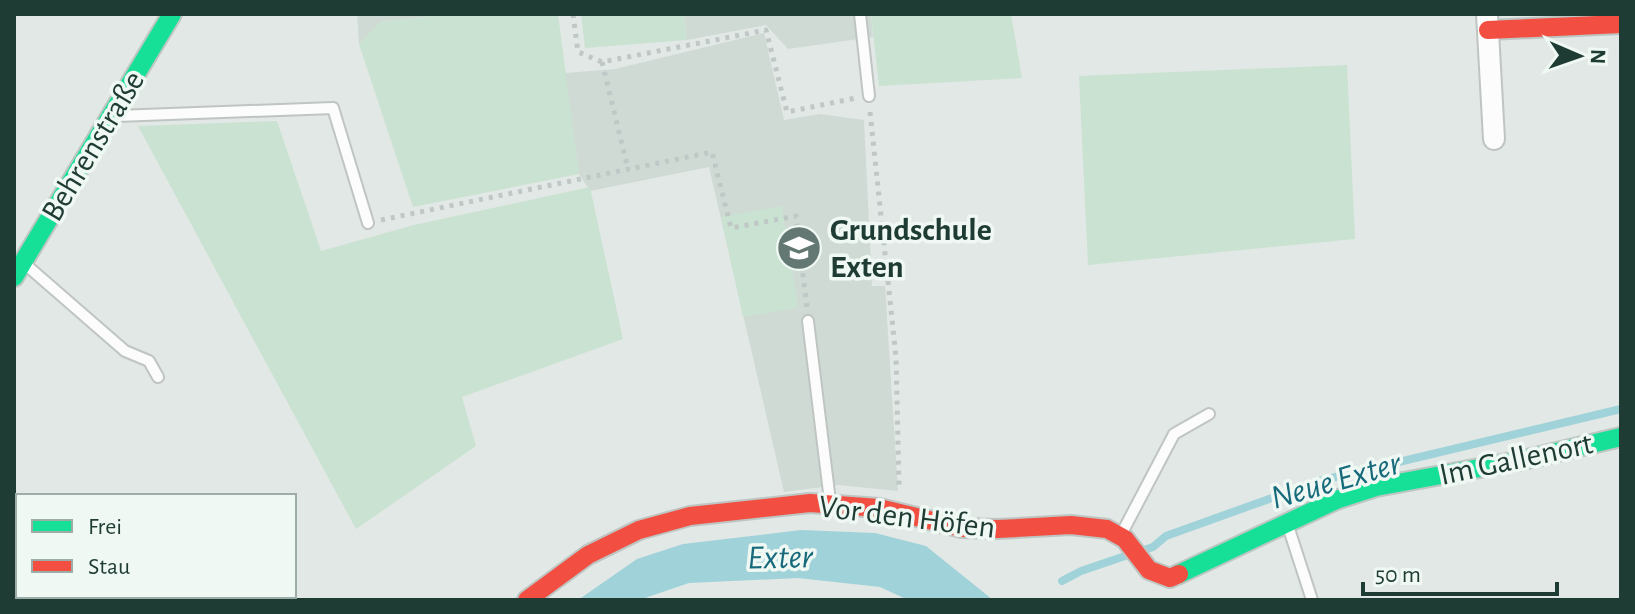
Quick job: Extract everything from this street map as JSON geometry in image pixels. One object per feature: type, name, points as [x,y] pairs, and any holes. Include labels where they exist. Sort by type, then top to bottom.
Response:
[{"type":"street","name":"Behrenstraße","points":[[18,270],[172,14]]},
{"type":"street","points":[[1494,139],[1487,22],[1621,24]]},
{"type":"street","name":"Im Gallenort","points":[[1125,538],[1144,565],[1157,577],[1170,578],[1336,500],[1376,487],[1523,460],[1621,437]]},
{"type":"street","name":"Vor den Höfen","points":[[527,600],[552,579],[606,545],[656,524],[746,509],[831,503],[899,513],[958,527],[987,530],[1082,525],[1125,538]]},
{"type":"lane","points":[[860,14],[869,96]]},
{"type":"lane","points":[[111,116],[333,108],[368,223]]},
{"type":"lane","points":[[18,270],[125,351],[149,361],[158,377]]},
{"type":"lane","points":[[808,316],[831,503]]},
{"type":"lane","points":[[1125,538],[1174,434],[1209,414]]},
{"type":"lane","points":[[1287,524],[1312,600]]},
{"type":"path","points":[[573,14],[578,52],[602,62],[766,30],[787,112],[869,96],[896,357],[899,513]]},
{"type":"path","points":[[602,62],[628,169]]},
{"type":"path","points":[[368,223],[712,152],[731,228],[796,216],[808,316]]},
{"type":"shaded area","points":[[357,14],[450,14],[380,22],[359,44]]},
{"type":"shaded area","points":[[684,14],[871,14],[873,37],[788,49],[766,25],[687,40]]},
{"type":"shaded area","name":"Grundschule Exten","points":[[764,33],[784,120],[820,114],[864,120],[872,286],[885,286],[898,491],[838,485],[784,492],[709,167],[590,191],[579,174],[565,73],[615,69]]},
{"type":"green space","points":[[450,14],[558,14],[579,174],[413,207],[359,44],[380,22]]},
{"type":"green space","points":[[581,14],[684,14],[687,40],[585,48]]},
{"type":"green space","points":[[871,14],[1011,14],[1022,78],[879,86]]},
{"type":"green space","points":[[1347,65],[1355,239],[1088,265],[1079,76]]},
{"type":"green space","points":[[277,121],[321,251],[414,225],[590,187],[623,339],[462,397],[476,446],[356,529],[138,126]]},
{"type":"green space","points":[[782,206],[798,308],[743,317],[721,217]]},
{"type":"water","name":"Exter","points":[[801,530],[875,533],[926,546],[993,600],[908,600],[880,587],[798,578],[689,583],[639,600],[578,600],[637,559],[683,544]]},
{"type":"waterway","name":"Neue Exter","points":[[1141,551],[1153,547],[1166,536],[1319,481],[1621,409]]},
{"type":"waterway","name":"Neue Exter","points":[[1062,581],[1128,555]]},
{"type":"traffic: fast","points":[[14,277],[172,14]]},
{"type":"traffic: fast","points":[[1179,574],[1336,500],[1376,487],[1523,460],[1621,437]]},
{"type":"traffic: jam","points":[[1488,30],[1621,24]]},
{"type":"traffic: jam","points":[[527,600],[588,555],[639,530],[690,516],[810,503],[879,508],[962,528],[1071,525],[1107,529],[1125,539],[1149,570],[1170,578],[1179,574]]},
{"type":"place","name":"Grundschule Exten","points":[[799,248]]}]
